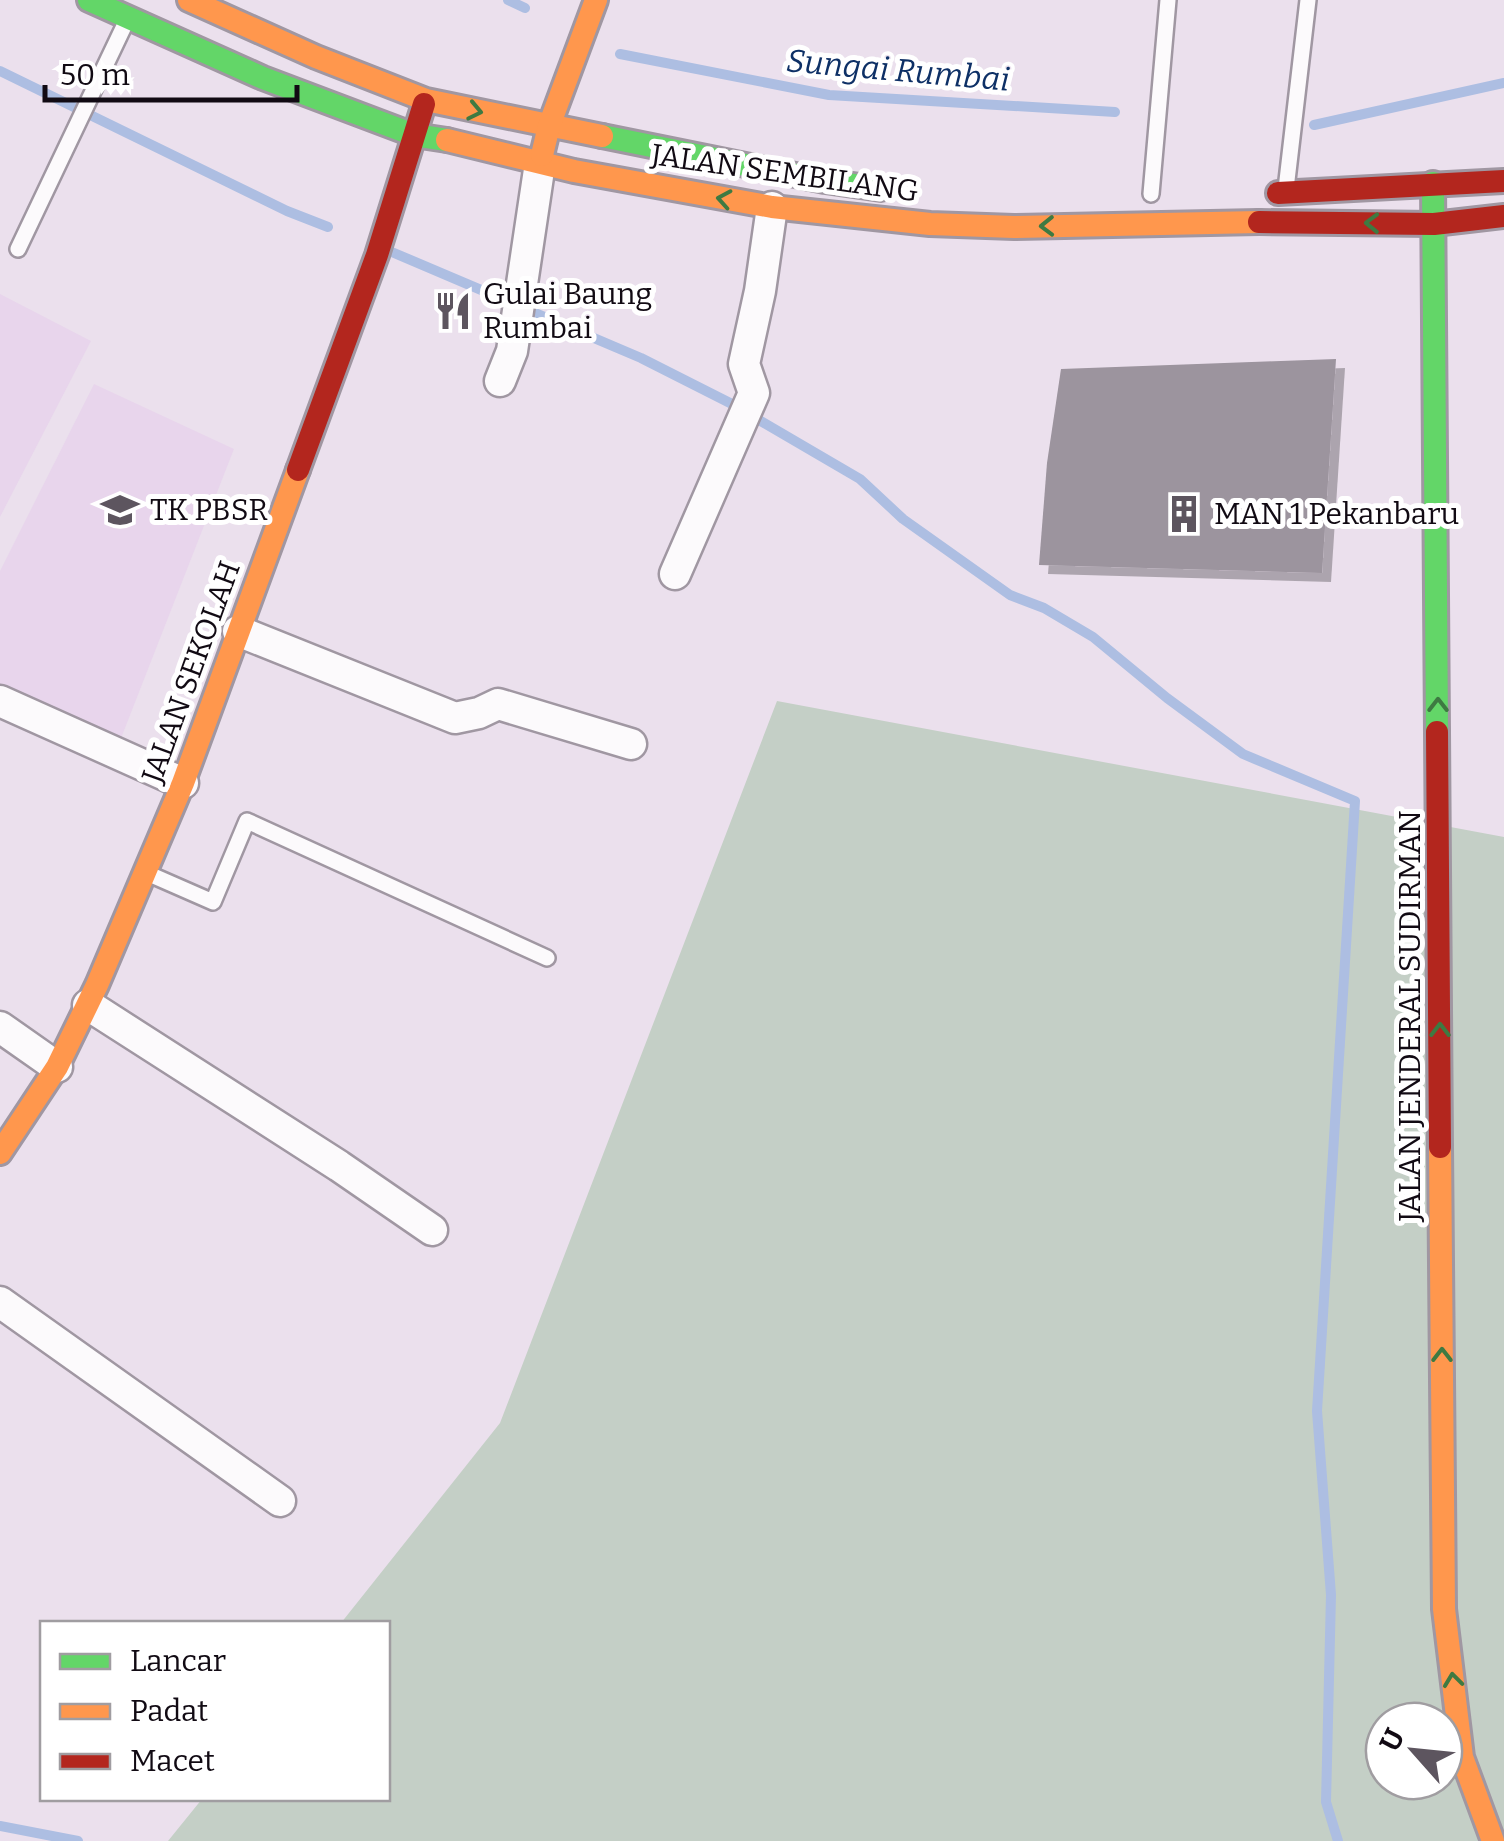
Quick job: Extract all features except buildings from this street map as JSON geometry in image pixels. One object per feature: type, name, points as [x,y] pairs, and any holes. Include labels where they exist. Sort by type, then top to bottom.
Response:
[{"type":"main road","name":"JALAN SEMBILANG","points":[[89,0],[263,78],[414,134],[540,164],[772,208],[930,224],[1014,227],[1291,221],[1434,224],[1504,216]]},
{"type":"main road","name":"JALAN SEMBILANG","points":[[189,0],[316,58],[426,100],[825,181],[910,193]]},
{"type":"main road","points":[[540,164],[549,126],[596,0]]},
{"type":"main road","name":"JALAN SEKOLAH","points":[[0,1153],[58,1067],[182,783],[377,255],[426,100]]},
{"type":"main road","points":[[1248,193],[1504,181]]},
{"type":"main road","name":"JALAN JENDERAL SUDIRMAN","points":[[1433,184],[1444,1609],[1462,1758],[1493,1841]]},
{"type":"street","points":[[500,381],[512,351],[540,164]]},
{"type":"street","points":[[675,574],[754,393],[744,364],[772,208]]},
{"type":"street","points":[[238,630],[456,718],[498,704],[631,744]]},
{"type":"street","points":[[0,701],[182,783]]},
{"type":"street","points":[[88,1005],[432,1230]]},
{"type":"street","points":[[0,1027],[58,1067]]},
{"type":"street","points":[[0,1302],[280,1501]]},
{"type":"lane","points":[[1152,194],[1168,0]]},
{"type":"lane","points":[[1286,192],[1308,0]]},
{"type":"lane","points":[[18,248],[129,17]]},
{"type":"lane","points":[[145,872],[213,902],[248,822],[548,958]]},
{"type":"shaded area","points":[[0,294],[91,341],[0,517]]},
{"type":"shaded area","name":"TK PBSR","points":[[94,384],[234,449],[118,746],[0,691],[0,571]]},
{"type":"shaded area","points":[[777,701],[1504,837],[1504,1841],[168,1841],[200,1801],[390,1801],[390,1621],[343,1621],[500,1423]]},
{"type":"waterway","name":"Sungai Rumbai","points":[[508,0],[525,8]]},
{"type":"waterway","name":"Sungai Rumbai","points":[[620,54],[829,95],[1115,112]]},
{"type":"waterway","points":[[0,71],[287,211],[328,227]]},
{"type":"waterway","name":"Sungai Rumbai","points":[[1314,125],[1504,83]]},
{"type":"waterway","points":[[387,250],[641,358],[730,403],[860,479],[903,519],[1010,595],[1044,608],[1093,637],[1243,754],[1355,801],[1317,1411],[1331,1595],[1326,1802],[1338,1841]]},
{"type":"waterway","points":[[0,1826],[78,1841]]},
{"type":"traffic: fast","points":[[89,0],[263,78],[414,135],[447,140]]},
{"type":"traffic: fast","points":[[602,136],[881,189]]},
{"type":"traffic: fast","points":[[1433,183],[1437,732]]},
{"type":"traffic: slow","points":[[189,0],[316,57],[426,100],[602,136]]},
{"type":"traffic: slow","points":[[542,155],[596,0]]},
{"type":"traffic: slow","points":[[447,140],[574,171],[772,207],[930,224],[1014,227],[1259,222]]},
{"type":"traffic: slow","points":[[0,1153],[57,1067],[97,985],[183,783],[298,470]]},
{"type":"traffic: slow","points":[[1440,1147],[1444,1609],[1462,1757],[1493,1841]]},
{"type":"traffic: jam","points":[[298,470],[377,255],[424,104]]},
{"type":"traffic: jam","points":[[1278,193],[1504,181]]},
{"type":"traffic: jam","points":[[1259,222],[1434,224],[1504,216]]},
{"type":"traffic: jam","points":[[1437,732],[1440,1147]]},
{"type":"place","name":"Gulai Baung Rumbai","points":[[453,311]]},
{"type":"place","name":"TK PBSR","points":[[120,510]]},
{"type":"place","name":"MAN 1 Pekanbaru","points":[[1184,514]]}]
